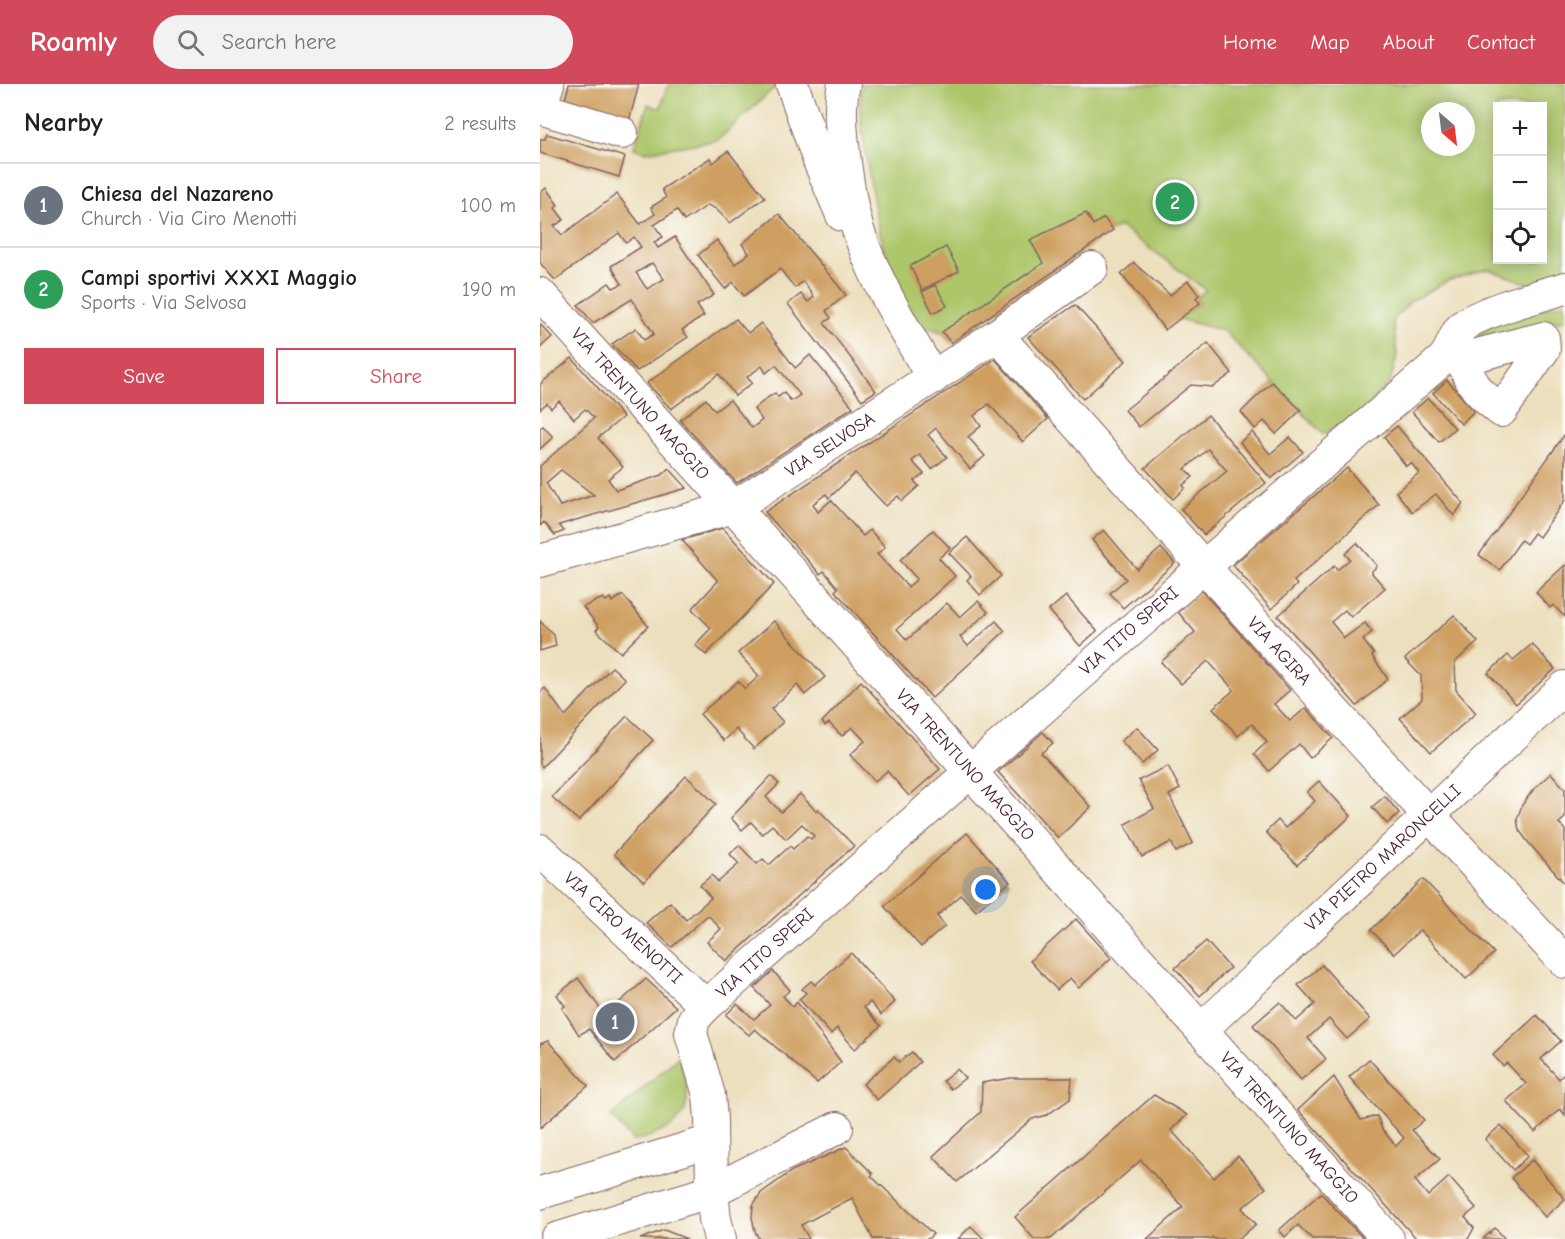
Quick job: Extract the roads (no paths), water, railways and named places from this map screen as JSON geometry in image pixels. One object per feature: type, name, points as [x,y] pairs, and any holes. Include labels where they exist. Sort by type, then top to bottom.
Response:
[{"type":"street","points":[[548,84],[540,108],[622,133]]},
{"type":"street","points":[[792,84],[819,162],[853,241],[877,278]]},
{"type":"street","points":[[844,84],[841,111],[842,137],[851,200],[858,230],[891,307],[933,378]]},
{"type":"street","name":"VIA SELVOSA","points":[[540,561],[734,507],[998,335],[1092,268]]},
{"type":"street","name":"VIA TITO SPERI","points":[[720,1239],[712,1191],[709,1095],[691,1033],[694,1019],[970,770],[1203,566],[1456,356],[1460,329],[1479,317],[1565,288]]},
{"type":"street","name":"VIA TRENTUNO MAGGIO","points":[[540,294],[734,507],[1388,1239]]},
{"type":"street","name":"VIA AGIRA","points":[[998,335],[1428,816],[1565,962]]},
{"type":"street","name":"VIA PIETRO MARONCELLI","points":[[1201,1030],[1565,687]]},
{"type":"street","name":"VIA CIRO MENOTTI","points":[[540,850],[706,1006]]},
{"type":"street","points":[[556,1239],[712,1191],[837,1128]]},
{"type":"street","points":[[540,1193],[711,1141]]},
{"type":"place","name":"Campi sportivi XXXI Maggio","points":[[1175,202]]},
{"type":"place","name":"Chiesa del Nazareno","points":[[615,1022]]}]
